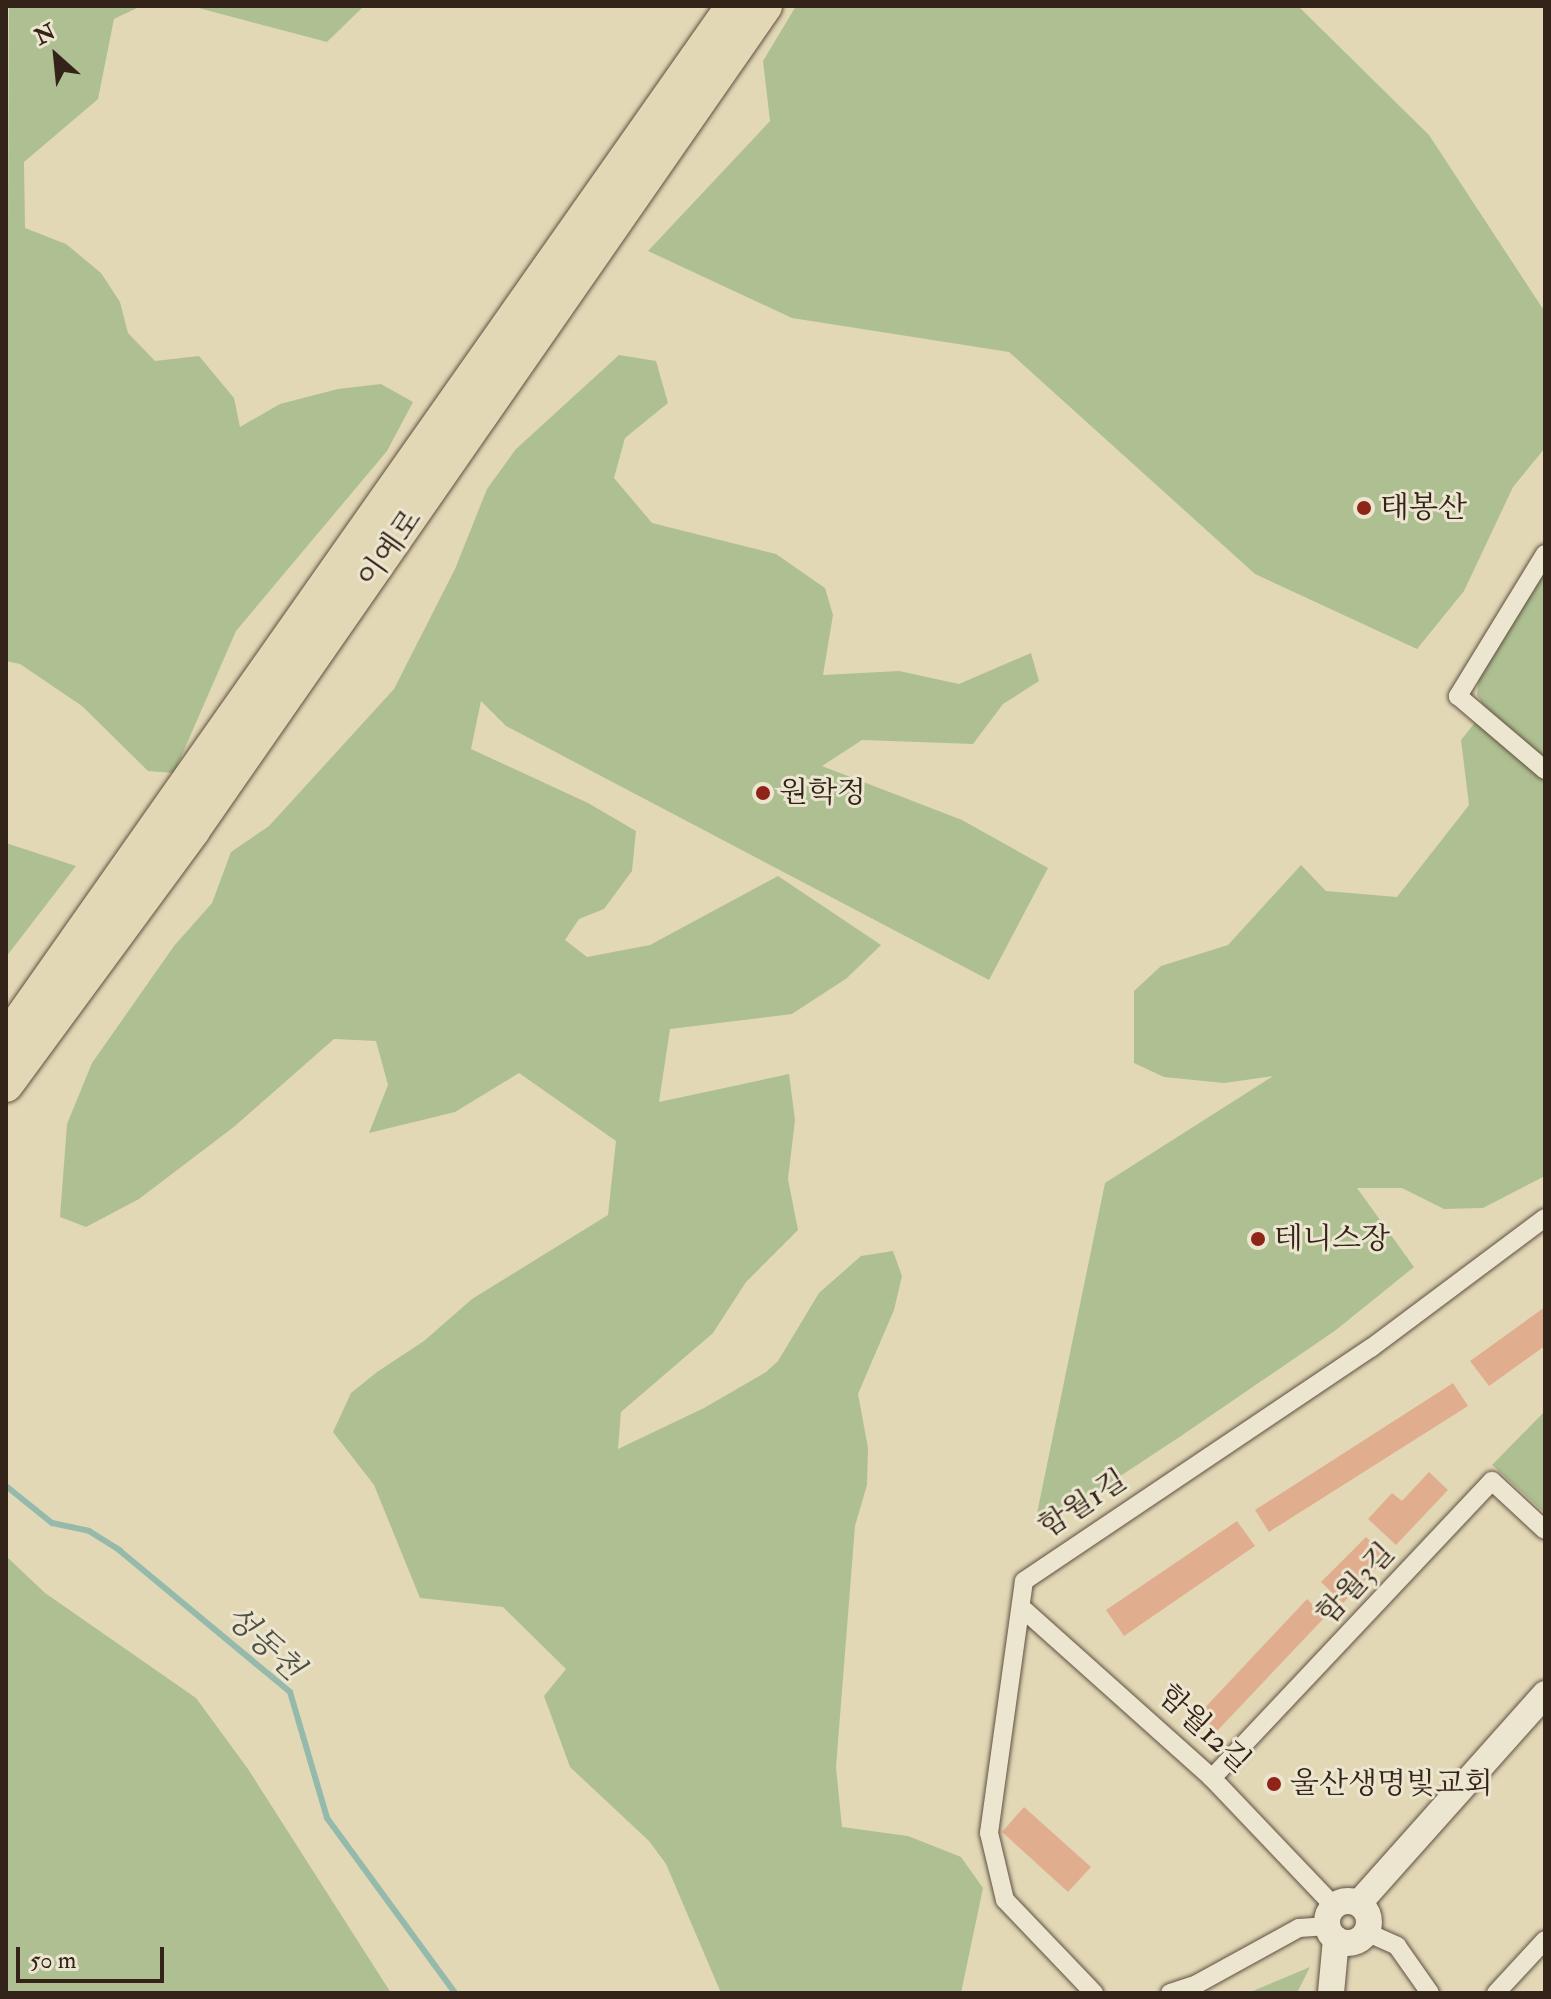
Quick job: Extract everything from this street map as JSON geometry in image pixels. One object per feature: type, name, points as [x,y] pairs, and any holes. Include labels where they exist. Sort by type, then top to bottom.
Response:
[{"type":"highway","name":"이예로","points":[[6,1040],[733,6]]},
{"type":"highway","name":"이예로","points":[[6,1085],[193,830],[765,6]]},
{"type":"street","points":[[1545,554],[1458,696],[1545,770]]},
{"type":"street","name":"함월1길","points":[[1094,1993],[1005,1900],[989,1833],[1024,1581],[1371,1348],[1545,1218]]},
{"type":"street","name":"함월3길","points":[[1212,1778],[1492,1481],[1545,1530]]},
{"type":"street","name":"함월12길","points":[[1022,1608],[1212,1778],[1339,1919]]},
{"type":"street","points":[[1331,1993],[1339,1919],[1545,1694]]},
{"type":"street","points":[[1170,1993],[1197,1984],[1299,1928],[1339,1919],[1370,1919],[1366,1932],[1397,1946],[1430,1993]]},
{"type":"street","points":[[1496,1993],[1545,1940]]},
{"type":"green space","points":[[9,6],[141,6],[114,19],[98,99],[24,162],[25,228],[66,244],[101,273],[120,302],[128,333],[155,361],[199,356],[234,398],[240,427],[280,404],[338,389],[381,384],[413,402],[387,451],[236,631],[174,773],[148,771],[82,706],[20,664],[6,661]]},
{"type":"green space","points":[[191,6],[364,6],[327,42]]},
{"type":"green space","points":[[796,6],[1298,6],[1429,135],[1545,312],[1545,448],[1513,487],[1464,591],[1417,649],[1255,574],[1009,352],[792,318],[648,251],[770,121],[763,61]]},
{"type":"green space","points":[[619,355],[656,361],[668,403],[625,438],[614,478],[652,523],[776,554],[825,588],[833,615],[823,675],[899,671],[959,684],[1031,653],[1039,681],[1003,704],[973,744],[862,740],[822,766],[962,820],[1048,868],[989,980],[506,726],[481,701],[471,749],[588,803],[636,831],[632,871],[604,909],[579,919],[565,940],[587,957],[650,945],[778,876],[881,945],[847,978],[792,1014],[670,1029],[659,1102],[789,1074],[795,1120],[788,1179],[798,1230],[746,1282],[713,1333],[621,1412],[618,1449],[704,1408],[766,1372],[778,1361],[819,1293],[861,1256],[893,1251],[902,1276],[894,1310],[858,1394],[868,1448],[867,1485],[855,1526],[836,1767],[842,1827],[908,1836],[961,1857],[983,1888],[961,1993],[721,1993],[666,1864],[649,1841],[570,1767],[544,1696],[566,1669],[503,1607],[420,1598],[374,1485],[333,1432],[351,1393],[377,1372],[424,1341],[472,1299],[608,1215],[616,1141],[519,1073],[455,1112],[369,1133],[388,1085],[376,1041],[334,1039],[235,1126],[139,1199],[86,1227],[60,1217],[67,1124],[92,1063],[174,946],[212,903],[231,852],[269,826],[394,689],[455,569],[487,489],[516,449]]},
{"type":"green space","points":[[1545,570],[1545,1176],[1483,1208],[1444,1209],[1402,1188],[1357,1188],[1414,1267],[1336,1330],[1181,1436],[1049,1523],[1036,1518],[1105,1183],[1273,1076],[1224,1083],[1164,1077],[1134,1063],[1134,991],[1161,966],[1228,945],[1301,865],[1326,891],[1397,897],[1469,805],[1461,740],[1486,709],[1477,695],[1479,676]]},
{"type":"green space","points":[[6,843],[76,866],[6,957]]},
{"type":"green space","points":[[1545,1411],[1545,1513],[1492,1465]]},
{"type":"green space","points":[[6,1556],[45,1593],[196,1698],[248,1769],[391,1993],[6,1993]]},
{"type":"green space","points":[[1310,1967],[1297,1993],[1248,1993]]},
{"type":"building","points":[[1545,1307],[1545,1346],[1489,1386],[1470,1361]]},
{"type":"building","points":[[1453,1383],[1468,1406],[1269,1532],[1255,1510]]},
{"type":"building","points":[[1429,1472],[1448,1490],[1396,1545],[1368,1519],[1392,1493],[1402,1501]]},
{"type":"building","points":[[1237,1521],[1255,1546],[1124,1636],[1106,1610]]},
{"type":"building","points":[[1366,1537],[1387,1557],[1343,1603],[1321,1582]]},
{"type":"building","points":[[1307,1599],[1325,1617],[1217,1731],[1199,1714]]},
{"type":"building","points":[[1024,1807],[1091,1867],[1068,1892],[1002,1832]]},
{"type":"waterway","name":"성동천","points":[[6,1486],[52,1523],[89,1531],[119,1550],[290,1692],[327,1818],[455,1993]]},
{"type":"place","name":"태봉산","points":[[1364,508]]},
{"type":"place","name":"원학정","points":[[763,793]]},
{"type":"place","name":"테니스장","points":[[1258,1239]]},
{"type":"place","name":"울산생명빛교회","points":[[1274,1784]]}]
